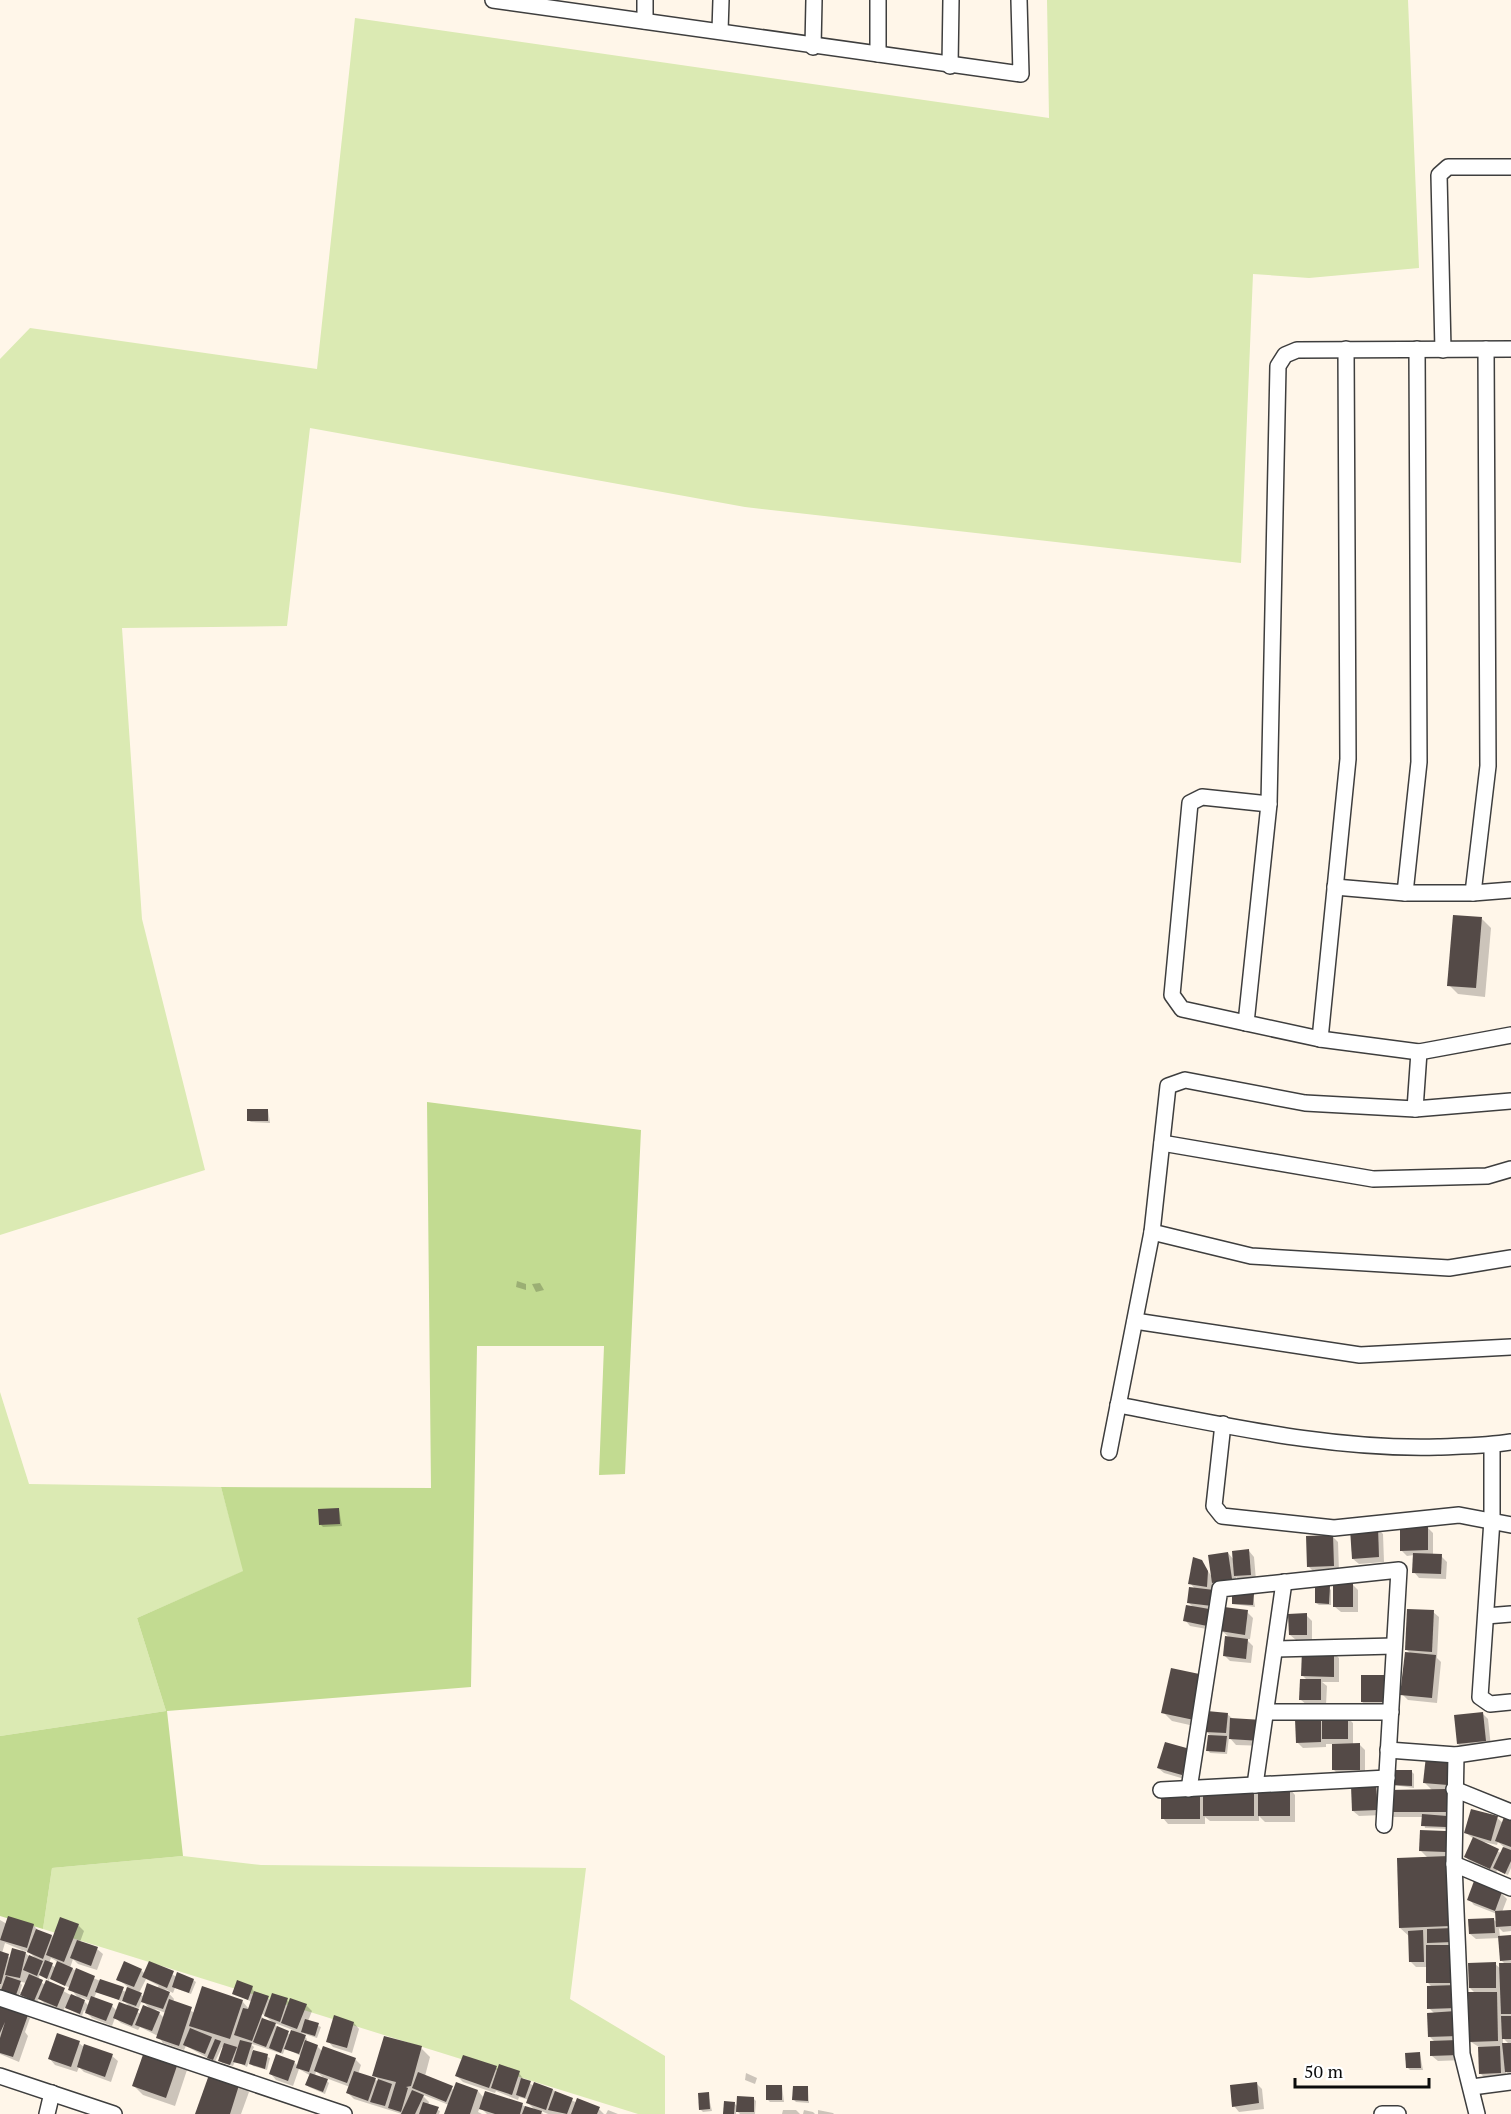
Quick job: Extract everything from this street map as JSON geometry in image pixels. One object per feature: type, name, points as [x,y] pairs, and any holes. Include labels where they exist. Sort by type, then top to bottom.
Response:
[{"type":"street","points":[[645,0],[645,21]]},
{"type":"street","points":[[720,31],[721,0]]},
{"type":"street","points":[[813,47],[814,0]]},
{"type":"street","points":[[878,0],[878,54]]},
{"type":"street","points":[[950,66],[951,0]]},
{"type":"street","points":[[503,1],[576,6],[645,21],[813,47],[1021,75],[1019,0]]},
{"type":"street","points":[[1443,350],[1439,174],[1448,167],[1511,167]]},
{"type":"street","points":[[1320,1039],[1348,759],[1346,349]]},
{"type":"street","points":[[1473,893],[1488,766],[1486,349]]},
{"type":"street","points":[[1246,1023],[1269,804],[1278,366],[1285,355],[1297,350],[1511,349]]},
{"type":"street","points":[[1405,893],[1419,762],[1417,350]]},
{"type":"street","points":[[1269,804],[1202,797],[1190,803],[1172,995],[1182,1009],[1320,1039],[1419,1052],[1511,1035]]},
{"type":"street","points":[[1335,887],[1405,893],[1473,893],[1511,890]]},
{"type":"street","points":[[1415,1110],[1419,1052]]},
{"type":"street","points":[[1109,1452],[1152,1232],[1168,1086],[1176,1081],[1185,1080],[1305,1103],[1415,1110],[1511,1101]]},
{"type":"street","points":[[1162,1143],[1373,1179],[1487,1176],[1511,1169]]},
{"type":"street","points":[[1152,1232],[1251,1256],[1449,1268],[1511,1258]]},
{"type":"street","points":[[1135,1320],[1360,1356],[1511,1347]]},
{"type":"street","points":[[1118,1405],[1316,1442],[1383,1447],[1492,1445],[1511,1442]]},
{"type":"street","points":[[1222,1424],[1214,1506],[1222,1516],[1334,1528],[1459,1515],[1511,1525]]},
{"type":"street","points":[[1492,1445],[1492,1520],[1480,1696],[1490,1704],[1511,1702]]},
{"type":"street","points":[[1189,1789],[1220,1589],[1398,1570],[1384,1825]]},
{"type":"street","points":[[1255,1785],[1284,1582]]},
{"type":"street","points":[[1486,1616],[1511,1614]]},
{"type":"street","points":[[1276,1649],[1394,1646]]},
{"type":"street","points":[[1266,1712],[1390,1712]]},
{"type":"street","points":[[1388,1750],[1456,1755],[1511,1747]]},
{"type":"street","points":[[1456,1755],[1454,1864],[1462,2054],[1477,2114]]},
{"type":"street","points":[[1161,1790],[1387,1778]]},
{"type":"street","points":[[1454,1789],[1511,1812]]},
{"type":"street","points":[[1454,1864],[1511,1888]]},
{"type":"street","points":[[0,1998],[344,2114]]},
{"type":"street","points":[[0,2076],[114,2114]]},
{"type":"street","points":[[1472,2087],[1511,2082]]},
{"type":"street","points":[[47,2114],[52,2093]]},
{"type":"street","points":[[1382,2114],[1398,2114]]},
{"type":"green space","points":[[1047,0],[1408,0],[1419,268],[1309,278],[1253,274],[1241,563],[745,507],[310,428],[287,626],[122,628],[142,919],[205,1170],[0,1235],[0,359],[30,328],[317,369],[355,18],[1049,118]]},
{"type":"green space","points":[[427,1102],[641,1130],[625,1474],[599,1475],[604,1346],[477,1346],[471,1687],[167,1711],[183,1856],[52,1868],[43,1929],[0,1916],[0,1736],[166,1711],[137,1618],[243,1571],[221,1487],[431,1488]]},
{"type":"green space","points":[[0,1392],[29,1484],[221,1487],[244,1571],[137,1618],[166,1711],[0,1736]]},
{"type":"green space","points":[[183,1856],[261,1865],[586,1868],[570,1999],[665,2056],[665,2114],[638,2114],[43,1929],[52,1868]]},
{"type":"building","points":[[1453,915],[1482,917],[1476,988],[1447,986]]},
{"type":"building","points":[[247,1109],[268,1109],[268,1121],[247,1121]]},
{"type":"building","points":[[339,1508],[340,1524],[319,1525],[318,1509]]},
{"type":"building","points":[[1428,1525],[1428,1550],[1400,1551],[1400,1526]]},
{"type":"building","points":[[1378,1527],[1379,1557],[1352,1559],[1350,1529]]},
{"type":"building","points":[[1333,1535],[1334,1566],[1307,1567],[1306,1536]]},
{"type":"building","points":[[1249,1549],[1251,1575],[1234,1576],[1232,1551]]},
{"type":"building","points":[[1228,1552],[1232,1579],[1212,1583],[1208,1555]]},
{"type":"building","points":[[1413,1553],[1442,1554],[1441,1574],[1412,1573]]},
{"type":"building","points":[[1193,1557],[1202,1560],[1208,1571],[1207,1587],[1188,1584]]},
{"type":"building","points":[[1333,1583],[1353,1583],[1353,1607],[1333,1607]]},
{"type":"building","points":[[1315,1586],[1330,1586],[1329,1604],[1315,1603]]},
{"type":"building","points":[[1189,1587],[1214,1590],[1212,1606],[1187,1603]]},
{"type":"building","points":[[1232,1593],[1254,1594],[1253,1605],[1232,1604]]},
{"type":"building","points":[[1186,1605],[1215,1610],[1212,1627],[1183,1621]]},
{"type":"building","points":[[1224,1607],[1248,1610],[1245,1635],[1220,1631]]},
{"type":"building","points":[[1407,1609],[1434,1610],[1432,1652],[1405,1650]]},
{"type":"building","points":[[1307,1613],[1307,1635],[1289,1635],[1288,1614]]},
{"type":"building","points":[[1225,1636],[1248,1639],[1246,1659],[1223,1656]]},
{"type":"building","points":[[1302,1650],[1334,1651],[1334,1677],[1301,1676]]},
{"type":"building","points":[[1405,1652],[1436,1655],[1432,1698],[1400,1695]]},
{"type":"building","points":[[1171,1668],[1204,1675],[1194,1720],[1161,1713]]},
{"type":"building","points":[[1361,1675],[1391,1675],[1391,1702],[1361,1702]]},
{"type":"building","points":[[1300,1679],[1321,1679],[1321,1700],[1299,1700]]},
{"type":"building","points":[[1207,1711],[1228,1713],[1226,1733],[1205,1732]]},
{"type":"building","points":[[1483,1712],[1486,1741],[1457,1744],[1454,1715]]},
{"type":"building","points":[[1322,1716],[1348,1716],[1348,1739],[1322,1739]]},
{"type":"building","points":[[1230,1718],[1263,1720],[1261,1741],[1229,1739]]},
{"type":"building","points":[[1321,1718],[1321,1742],[1296,1743],[1295,1719]]},
{"type":"building","points":[[1208,1735],[1227,1736],[1225,1752],[1206,1751]]},
{"type":"building","points":[[1165,1742],[1190,1749],[1182,1775],[1157,1768]]},
{"type":"building","points":[[1360,1743],[1360,1770],[1332,1770],[1332,1744]]},
{"type":"building","points":[[1426,1756],[1450,1758],[1448,1785],[1423,1783]]},
{"type":"building","points":[[1392,1770],[1412,1770],[1412,1786],[1391,1785]]},
{"type":"building","points":[[1376,1785],[1378,1810],[1352,1811],[1351,1786]]},
{"type":"building","points":[[1258,1788],[1290,1788],[1290,1816],[1258,1816]]},
{"type":"building","points":[[1203,1789],[1254,1789],[1254,1816],[1203,1816]]},
{"type":"building","points":[[1447,1789],[1447,1812],[1387,1812],[1387,1790]]},
{"type":"building","points":[[1161,1791],[1200,1791],[1200,1819],[1161,1819]]},
{"type":"building","points":[[1471,1809],[1498,1816],[1491,1841],[1464,1833]]},
{"type":"building","points":[[1422,1814],[1447,1816],[1446,1827],[1421,1826]]},
{"type":"building","points":[[1504,1817],[1511,1820],[1511,1847],[1495,1841]]},
{"type":"building","points":[[1420,1830],[1446,1831],[1446,1852],[1419,1851]]},
{"type":"building","points":[[1473,1837],[1499,1849],[1490,1869],[1464,1857]]},
{"type":"building","points":[[1503,1847],[1511,1850],[1511,1861],[1505,1874],[1493,1868]]},
{"type":"building","points":[[1449,1856],[1451,1926],[1399,1928],[1397,1858]]},
{"type":"building","points":[[1474,1881],[1502,1892],[1495,1911],[1467,1900]]},
{"type":"building","points":[[1511,1910],[1511,1926],[1496,1927],[1495,1911]]},
{"type":"building","points":[[8,1916],[34,1924],[27,1948],[0,1940]]},
{"type":"building","points":[[60,1917],[79,1924],[64,1962],[46,1955]]},
{"type":"building","points":[[1494,1918],[1495,1933],[1469,1934],[1468,1919]]},
{"type":"building","points":[[1453,1928],[1453,1942],[1427,1943],[1427,1929]]},
{"type":"building","points":[[36,1929],[52,1935],[43,1959],[27,1952]]},
{"type":"building","points":[[1423,1930],[1424,1962],[1409,1962],[1408,1931]]},
{"type":"building","points":[[1511,1935],[1511,1960],[1500,1961],[1498,1936]]},
{"type":"building","points":[[77,1940],[98,1947],[91,1966],[70,1958]]},
{"type":"building","points":[[1426,1945],[1453,1945],[1453,1983],[1426,1983]]},
{"type":"building","points":[[12,1948],[26,1952],[20,1978],[5,1975]]},
{"type":"building","points":[[0,1951],[9,1954],[1,1984],[0,1984]]},
{"type":"building","points":[[29,1955],[43,1961],[37,1976],[23,1970]]},
{"type":"building","points":[[45,1960],[53,1963],[47,1979],[39,1975]]},
{"type":"building","points":[[57,1961],[73,1968],[65,1986],[50,1979]]},
{"type":"building","points":[[124,1961],[142,1969],[134,1987],[116,1980]]},
{"type":"building","points":[[149,1961],[174,1971],[167,1988],[142,1977]]},
{"type":"building","points":[[1496,1962],[1496,1988],[1469,1988],[1468,1963]]},
{"type":"building","points":[[1499,1963],[1511,1963],[1511,2014],[1501,2014]]},
{"type":"building","points":[[76,1968],[95,1976],[87,1997],[68,1990]]},
{"type":"building","points":[[177,1972],[194,1979],[189,1993],[172,1987]]},
{"type":"building","points":[[29,1974],[43,1980],[34,2001],[20,1995]]},
{"type":"building","points":[[6,1976],[21,1981],[16,1995],[1,1990]]},
{"type":"building","points":[[100,1979],[124,1987],[119,2000],[95,1992]]},
{"type":"building","points":[[46,1980],[65,1988],[57,2007],[38,1999]]},
{"type":"building","points":[[237,1980],[253,1986],[248,2000],[232,1994]]},
{"type":"building","points":[[147,1983],[170,1992],[163,2009],[141,2002]]},
{"type":"building","points":[[1457,1985],[1457,2008],[1427,2009],[1427,1986]]},
{"type":"building","points":[[202,1986],[243,2000],[230,2039],[189,2026]]},
{"type":"building","points":[[127,1987],[142,1993],[136,2006],[122,2001]]},
{"type":"building","points":[[254,1991],[269,1996],[252,2041],[234,2035],[243,2008],[248,2009]]},
{"type":"building","points":[[1468,1992],[1497,1992],[1498,2041],[1469,2042]]},
{"type":"building","points":[[272,1993],[288,1998],[280,2022],[264,2016]]},
{"type":"building","points":[[71,1994],[85,2000],[80,2014],[65,2008]]},
{"type":"building","points":[[91,1996],[113,2004],[106,2021],[85,2013]]},
{"type":"building","points":[[290,1998],[307,2004],[297,2029],[281,2023]]},
{"type":"building","points":[[169,1999],[192,2007],[179,2046],[156,2038]]},
{"type":"building","points":[[119,2002],[139,2009],[132,2026],[113,2018]]},
{"type":"building","points":[[0,2005],[28,2015],[13,2057],[0,2053],[0,2038],[5,2022],[0,2033]]},
{"type":"building","points":[[143,2005],[160,2012],[152,2031],[135,2025]]},
{"type":"building","points":[[1456,2011],[1458,2036],[1428,2037],[1427,2013]]},
{"type":"building","points":[[334,2015],[354,2022],[347,2048],[326,2042]]},
{"type":"building","points":[[1501,2016],[1511,2016],[1511,2039],[1502,2039]]},
{"type":"building","points":[[262,2018],[276,2023],[266,2047],[253,2042]]},
{"type":"building","points":[[305,2019],[319,2023],[315,2036],[301,2032]]},
{"type":"building","points":[[277,2026],[289,2031],[281,2053],[269,2048]]},
{"type":"building","points":[[190,2028],[212,2037],[205,2054],[183,2045]]},
{"type":"building","points":[[291,2030],[306,2035],[299,2054],[284,2049]]},
{"type":"building","points":[[57,2033],[80,2041],[71,2067],[48,2059]]},
{"type":"building","points":[[384,2036],[422,2046],[411,2086],[406,2087],[408,2088],[401,2112],[388,2108],[396,2082],[372,2076]]},
{"type":"building","points":[[215,2039],[221,2041],[213,2060],[207,2058]]},
{"type":"building","points":[[240,2040],[252,2043],[245,2065],[233,2062]]},
{"type":"building","points":[[305,2040],[318,2045],[309,2072],[296,2068]]},
{"type":"building","points":[[1458,2040],[1459,2055],[1430,2056],[1430,2041]]},
{"type":"building","points":[[224,2043],[237,2047],[230,2065],[218,2061]]},
{"type":"building","points":[[1502,2043],[1511,2043],[1511,2072],[1505,2072]]},
{"type":"building","points":[[84,2044],[113,2054],[105,2077],[77,2067]]},
{"type":"building","points":[[323,2046],[356,2058],[347,2083],[314,2071]]},
{"type":"building","points":[[1500,2046],[1501,2073],[1479,2074],[1478,2047]]},
{"type":"building","points":[[145,2049],[179,2060],[166,2098],[132,2086]]},
{"type":"building","points":[[253,2050],[268,2054],[265,2069],[249,2064]]},
{"type":"building","points":[[1420,2052],[1421,2068],[1406,2068],[1405,2053]]},
{"type":"building","points":[[276,2054],[295,2061],[288,2081],[269,2074]]},
{"type":"building","points":[[463,2055],[497,2066],[489,2088],[455,2076]]},
{"type":"building","points":[[499,2064],[520,2071],[512,2095],[491,2088]]},
{"type":"building","points":[[354,2071],[376,2078],[368,2101],[346,2093]]},
{"type":"building","points":[[210,2072],[240,2082],[230,2114],[195,2114]]},
{"type":"building","points":[[418,2072],[453,2086],[446,2102],[412,2088]]},
{"type":"building","points":[[310,2073],[328,2079],[323,2092],[305,2085]]},
{"type":"building","points":[[521,2078],[531,2081],[525,2098],[516,2095]]},
{"type":"building","points":[[378,2079],[392,2084],[385,2106],[370,2102]]},
{"type":"building","points":[[456,2082],[478,2090],[470,2114],[444,2114]]},
{"type":"building","points":[[534,2082],[553,2089],[546,2110],[526,2103]]},
{"type":"building","points":[[1257,2082],[1259,2103],[1232,2107],[1230,2085]]},
{"type":"building","points":[[766,2085],[782,2085],[782,2100],[766,2100]]},
{"type":"building","points":[[793,2086],[808,2086],[808,2101],[792,2100]]},
{"type":"building","points":[[412,2090],[424,2095],[415,2114],[401,2114]]},
{"type":"building","points":[[485,2091],[523,2103],[520,2114],[495,2114],[479,2109]]},
{"type":"building","points":[[555,2091],[573,2098],[567,2114],[548,2110]]},
{"type":"building","points":[[709,2092],[710,2109],[699,2110],[698,2093]]},
{"type":"building","points":[[737,2096],[754,2097],[754,2112],[736,2112]]},
{"type":"building","points":[[577,2098],[600,2107],[597,2114],[571,2114]]},
{"type":"building","points":[[724,2101],[735,2102],[734,2114],[723,2114]]},
{"type":"building","points":[[423,2102],[439,2107],[436,2114],[419,2114]]},
{"type":"building","points":[[525,2106],[542,2111],[541,2114],[522,2114]]}]
